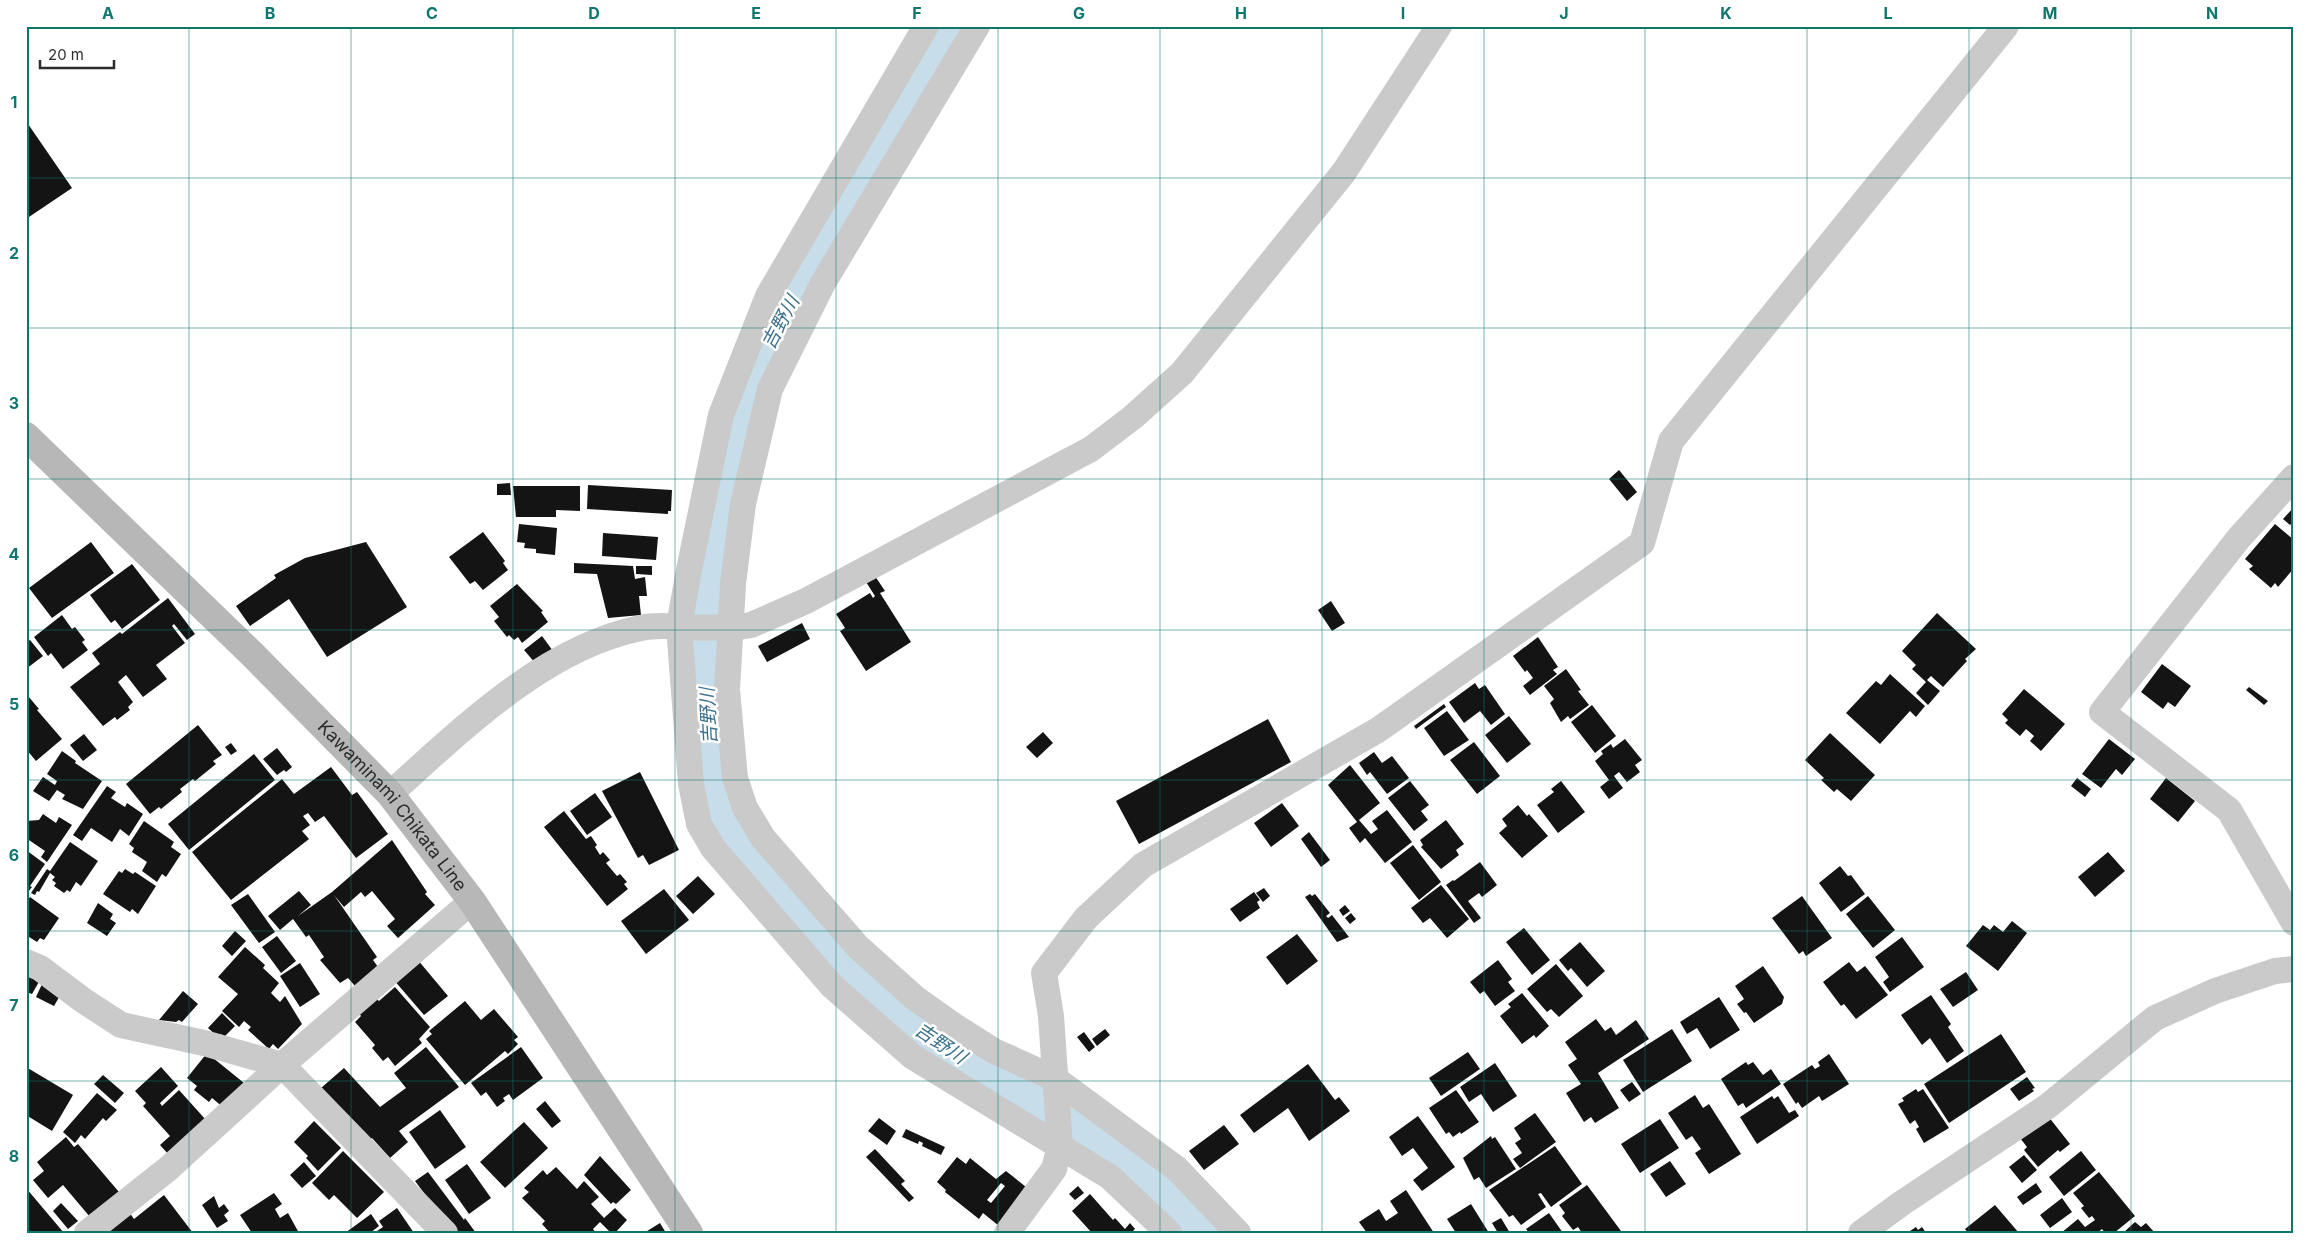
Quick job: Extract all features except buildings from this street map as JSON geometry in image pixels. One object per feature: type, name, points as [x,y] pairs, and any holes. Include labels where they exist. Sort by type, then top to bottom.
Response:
[{"type":"main road","name":"Kawaminami Chikata Line","points":[[26,436],[253,656],[390,794],[472,900],[688,1233]]},
{"type":"street","points":[[926,26],[768,296],[721,415],[689,570],[684,627],[691,784],[699,824],[713,848],[832,986],[914,1057],[1060,1139],[1110,1177],[1169,1233]]},
{"type":"street","points":[[977,26],[823,283],[770,389],[743,504],[727,627],[727,690],[735,778],[745,808],[763,838],[858,947],[915,998],[956,1027],[1054,1085],[1177,1169],[1238,1233]]},
{"type":"street","points":[[390,794],[478,715],[555,662],[601,638],[662,625],[727,627],[751,624],[806,601],[1091,449],[1134,417],[1182,373],[1344,172],[1439,26]]},
{"type":"street","points":[[1007,1233],[1054,1169],[1060,1139],[1054,1085],[1051,1016],[1044,973],[1086,918],[1143,865],[1378,730],[1642,543],[1671,441],[2006,26]]},
{"type":"street","points":[[2294,477],[2239,538],[2102,712],[2229,810],[2294,923]]},
{"type":"street","points":[[87,1233],[169,1168],[282,1064],[472,900]]},
{"type":"street","points":[[26,962],[40,968],[84,1001],[121,1024],[204,1043],[282,1064],[445,1233]]},
{"type":"street","points":[[1861,1233],[1902,1203],[2048,1106],[2155,1018],[2215,990],[2275,971],[2294,969]]},
{"type":"waterway","name":"吉野川","points":[[951,26],[862,173],[770,339],[753,377],[707,586],[705,708],[715,806],[733,834],[809,922],[889,1005],[944,1049],[1079,1121],[1125,1155],[1205,1233]]}]
